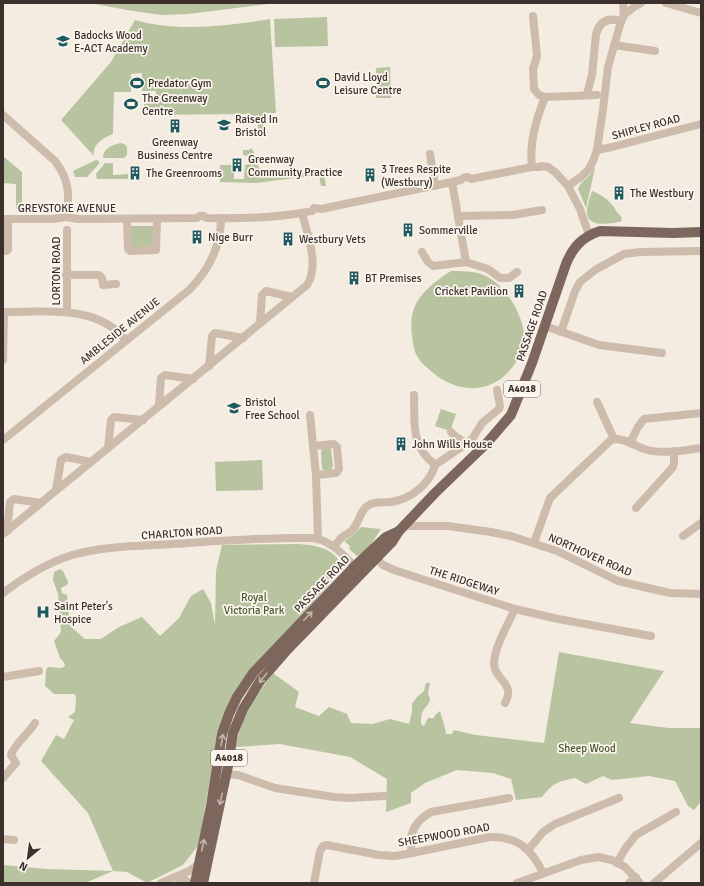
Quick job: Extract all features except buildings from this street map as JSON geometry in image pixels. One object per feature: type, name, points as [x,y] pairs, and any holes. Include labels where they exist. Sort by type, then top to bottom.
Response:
[{"type":"main road","points":[[589,235],[604,231],[673,233],[701,232]]},
{"type":"main road","name":"PASSAGE ROAD","points":[[195,883],[213,792],[222,734],[234,703],[253,673],[373,555],[392,542],[435,493],[486,444],[511,415],[532,363],[569,257],[577,244],[589,235]]},
{"type":"main road","name":"PASSAGE ROAD","points":[[203,883],[227,770],[230,746],[238,720],[249,698],[260,681],[358,570]]},
{"type":"street","points":[[568,186],[589,169],[596,150],[604,109],[608,67],[624,15],[623,3]]},
{"type":"street","points":[[666,3],[701,13]]},
{"type":"street","points":[[624,15],[635,4]]},
{"type":"street","points":[[532,16],[537,56],[533,69],[534,89],[539,95],[545,98],[587,94],[597,95]]},
{"type":"street","points":[[587,94],[599,42],[598,28],[608,20],[616,20]]},
{"type":"street","points":[[614,45],[654,51]]},
{"type":"street","points":[[536,167],[531,158],[534,129],[538,114],[545,98]]},
{"type":"street","points":[[3,115],[55,161],[60,168],[66,178],[68,189],[67,217]]},
{"type":"street","name":"SHIPLEY ROAD","points":[[596,150],[701,124]]},
{"type":"street","points":[[430,154],[435,186]]},
{"type":"street","name":"GREYSTOKE AVENUE","points":[[3,251],[8,250],[5,219],[52,219],[67,217],[78,219],[197,218],[204,221],[206,218],[258,217],[302,213],[312,211],[314,208],[322,208],[461,180],[465,182],[471,179],[542,166],[545,166],[559,174],[568,186],[580,209],[589,235]]},
{"type":"street","points":[[452,182],[466,262]]},
{"type":"street","points":[[458,216],[513,215],[542,210]]},
{"type":"street","points":[[5,532],[209,366],[309,282],[313,266],[302,213]]},
{"type":"street","name":"AMBLESIDE AVENUE","points":[[3,440],[189,290],[203,274],[217,248],[220,237],[220,218]]},
{"type":"street","name":"GREYSTOKE AVENUE","points":[[127,219],[128,249],[130,251],[156,250],[156,219]]},
{"type":"street","name":"LORTON ROAD","points":[[67,230],[67,312]]},
{"type":"street","points":[[561,332],[575,291],[580,282],[601,267],[624,254],[701,250]]},
{"type":"street","points":[[422,252],[428,262],[433,266],[466,262],[482,266],[500,278],[509,278],[517,272]]},
{"type":"street","points":[[66,275],[99,275],[102,278],[102,285],[116,284]]},
{"type":"street","points":[[260,323],[262,295],[266,292],[292,297]]},
{"type":"street","points":[[3,360],[4,312],[67,312],[88,315],[101,320],[118,330],[126,340]]},
{"type":"street","points":[[545,326],[599,345],[662,353]]},
{"type":"street","points":[[209,366],[212,336],[215,333],[243,338]]},
{"type":"street","points":[[159,406],[161,378],[165,375],[192,379]]},
{"type":"street","points":[[334,546],[341,538],[354,528],[360,515],[369,505],[376,502],[401,500],[409,496],[427,480],[435,465],[473,438],[480,420],[499,409],[500,406],[497,390]]},
{"type":"street","points":[[414,395],[411,412],[417,440],[423,453],[435,465]]},
{"type":"street","points":[[597,402],[614,439]]},
{"type":"street","points":[[630,443],[644,419],[701,413]]},
{"type":"street","points":[[310,415],[316,474],[318,539]]},
{"type":"street","points":[[108,448],[111,420],[114,416],[143,420]]},
{"type":"street","points":[[451,432],[466,444]]},
{"type":"street","points":[[534,543],[548,504],[553,495],[614,439],[619,439],[653,451],[674,451],[701,448]]},
{"type":"street","points":[[313,446],[334,444],[337,447],[339,469],[336,473],[316,474]]},
{"type":"street","points":[[636,508],[673,467],[674,451]]},
{"type":"street","points":[[56,490],[61,460],[66,457],[91,462]]},
{"type":"street","points":[[5,532],[10,502],[14,499],[41,503]]},
{"type":"street","points":[[413,517],[424,526]]},
{"type":"street","points":[[683,537],[701,523]]},
{"type":"street","name":"NORTHOVER ROAD","points":[[402,529],[424,526],[448,526],[491,532],[534,543],[566,555],[618,581],[670,593],[701,594]]},
{"type":"street","name":"CHARLTON ROAD","points":[[3,593],[24,578],[48,565],[73,555],[103,548],[246,540],[298,538],[318,539],[334,546],[358,570]]},
{"type":"street","name":"THE RIDGEWAY","points":[[373,555],[383,565],[394,570],[515,609],[558,619],[651,636]]},
{"type":"street","points":[[508,698],[507,687],[495,671],[494,664],[501,638],[515,609]]},
{"type":"street","points":[[3,677],[39,671]]},
{"type":"street","points":[[6,778],[16,763],[11,755],[13,750],[27,735],[35,723]]},
{"type":"street","points":[[227,770],[275,788],[334,797],[351,798],[384,796]]},
{"type":"street","points":[[412,853],[410,843],[414,828],[423,817],[431,812],[509,798]]},
{"type":"street","points":[[528,850],[543,832],[555,824],[617,798]]},
{"type":"street","points":[[617,863],[625,849],[636,835],[677,810]]},
{"type":"street","name":"SHEEPWOOD ROAD","points":[[314,883],[322,846],[327,845],[378,855],[395,856],[490,837],[501,837],[516,842],[528,850],[538,861],[544,873]]},
{"type":"street","points":[[3,839],[14,840]]},
{"type":"street","points":[[654,883],[701,843]]},
{"type":"street","points":[[516,883],[590,858],[601,857],[625,867],[638,880],[629,883]]},
{"type":"street","points":[[161,883],[189,871],[199,864]]},
{"type":"street","points":[[175,877],[184,879],[190,883]]},
{"type":"green space","points":[[89,3],[276,3],[188,14],[162,15]]},
{"type":"green space","points":[[327,17],[328,46],[275,47],[274,19]]},
{"type":"green space","points":[[270,19],[276,113],[264,113],[265,136],[258,136],[258,120],[249,120],[249,114],[146,115],[146,113],[144,113],[144,104],[147,103],[147,100],[156,100],[156,91],[142,91],[142,73],[131,74],[131,92],[114,92],[113,134],[106,137],[96,145],[94,156],[61,120],[111,62],[135,20],[159,25],[201,27],[229,25]]},
{"type":"green space","points":[[390,67],[391,98],[376,98],[376,68]]},
{"type":"green space","points":[[121,143],[127,147],[127,155],[124,158],[103,158],[106,149]]},
{"type":"green space","points":[[250,148],[253,150],[257,164],[262,171],[273,175],[319,172],[324,174],[326,186],[321,186],[319,175],[256,183],[220,182],[220,165],[234,165],[234,179],[244,179],[245,165],[250,164],[251,156],[243,155],[243,150],[250,150]]},
{"type":"green space","points":[[3,156],[22,172],[22,209],[16,209],[16,184],[3,183]]},
{"type":"green space","points":[[96,160],[99,161],[99,164],[87,177],[75,177],[73,171]]},
{"type":"green space","points":[[105,163],[113,163],[113,175],[128,174],[128,179],[97,179],[96,174]]},
{"type":"green space","points":[[594,168],[586,208],[578,189],[581,183]]},
{"type":"green space","points":[[592,191],[609,201],[621,216],[622,221],[599,224],[590,220],[587,215],[587,209]]},
{"type":"green space","points":[[129,226],[154,226],[152,246],[132,247]]},
{"type":"green space","points":[[451,271],[478,273],[489,278],[504,290],[510,298],[522,324],[524,333],[523,342],[520,355],[516,363],[502,378],[484,387],[466,388],[457,386],[440,378],[420,361],[414,348],[411,327],[415,306],[427,289]]},
{"type":"green space","points":[[441,409],[456,414],[450,431],[435,426]]},
{"type":"green space","points":[[322,448],[331,449],[333,466],[331,470],[322,469]]},
{"type":"green space","points":[[262,460],[263,490],[216,491],[215,462]]},
{"type":"green space","points":[[361,527],[381,529],[368,548],[357,556],[349,549],[350,546],[344,541],[352,536]]},
{"type":"green space","name":"Royal Victoria Park","points":[[299,544],[315,546],[330,552],[338,559],[334,576],[329,585],[244,679],[214,754],[201,833],[197,847],[183,865],[147,883],[127,872],[113,871],[88,813],[41,761],[56,735],[64,739],[74,720],[68,717],[75,712],[76,699],[75,694],[54,694],[45,686],[46,669],[49,667],[64,667],[65,664],[60,658],[54,641],[61,632],[58,594],[53,580],[54,572],[60,569],[63,571],[68,582],[67,585],[61,588],[62,593],[67,595],[70,626],[85,639],[101,639],[119,627],[142,617],[160,636],[179,618],[191,596],[203,589],[211,603],[215,625],[216,571],[222,545]]},
{"type":"green space","name":"Sheep Wood","points":[[559,652],[664,671],[630,723],[669,728],[701,728],[701,802],[694,810],[688,806],[675,781],[649,776],[612,780],[603,776],[586,784],[575,778],[556,783],[542,797],[516,800],[511,779],[493,773],[457,770],[425,783],[411,793],[411,803],[386,812],[387,779],[350,757],[280,744],[236,747],[241,726],[245,717],[255,699],[273,673],[299,692],[295,707],[319,716],[329,707],[347,714],[351,723],[373,724],[390,719],[409,724],[412,704],[424,691],[426,683],[430,683],[428,693],[430,701],[422,716],[421,724],[424,726],[428,718],[434,718],[440,711],[446,734],[452,734],[454,730],[476,735],[544,743]]},
{"type":"green space","points":[[3,865],[47,869],[113,871],[85,883],[3,883]]},
{"type":"place","name":"Badocks Wood E-ACT Academy","points":[[63,41]]},
{"type":"place","name":"Predator Gym","points":[[137,83]]},
{"type":"place","name":"David Lloyd Leisure Centre","points":[[323,83]]},
{"type":"place","name":"The Greenway Centre","points":[[131,104]]},
{"type":"place","name":"Raised In Bristol","points":[[224,125]]},
{"type":"place","name":"Greenway Business Centre","points":[[175,126]]},
{"type":"place","name":"Greenway Community Practice","points":[[237,165]]},
{"type":"place","name":"The Greenrooms","points":[[135,173]]},
{"type":"place","name":"3 Trees Respite (Westbury)","points":[[370,175]]},
{"type":"place","name":"The Westbury","points":[[619,193]]},
{"type":"place","name":"Sommerville","points":[[408,230]]},
{"type":"place","name":"Nige Burr","points":[[197,237]]},
{"type":"place","name":"Westbury Vets","points":[[288,239]]},
{"type":"place","name":"BT Premises","points":[[354,278]]},
{"type":"place","name":"Cricket Pavilion","points":[[519,291]]},
{"type":"place","name":"Bristol Free School","points":[[234,408]]},
{"type":"place","name":"John Wills House","points":[[401,444]]},
{"type":"place","name":"Saint Peter's Hospice","points":[[43,612]]}]
